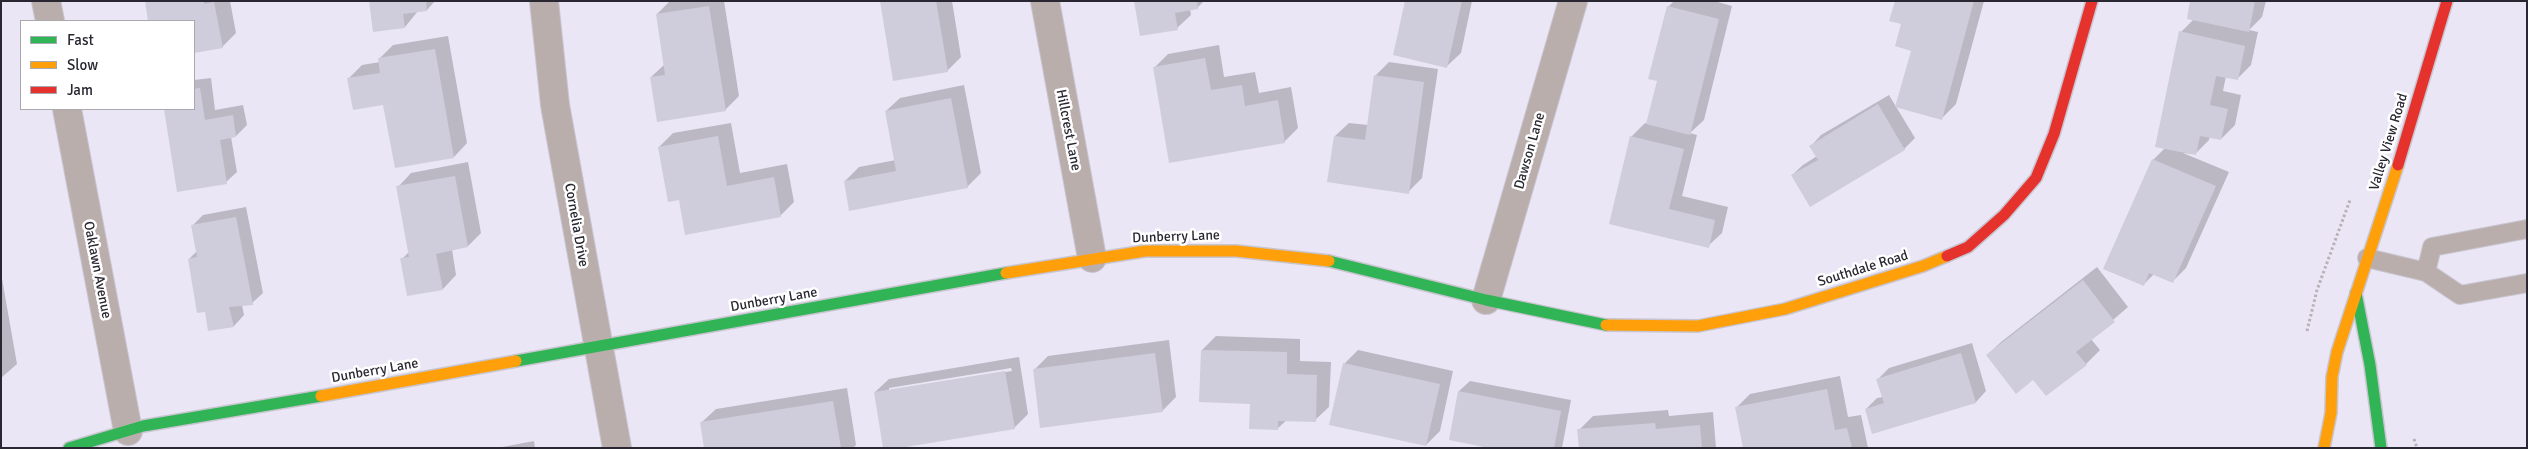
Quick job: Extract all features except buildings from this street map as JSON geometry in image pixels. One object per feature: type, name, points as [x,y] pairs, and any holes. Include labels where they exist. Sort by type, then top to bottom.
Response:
[{"type":"street","points":[[46,1],[50,20]]},
{"type":"street","name":"Cornelia Drive","points":[[544,1],[555,106],[617,448]]},
{"type":"street","name":"Hillcrest Lane","points":[[1044,1],[1092,258]]},
{"type":"street","name":"Dawson Lane","points":[[1486,300],[1573,1]]},
{"type":"street","name":"Southdale Road","points":[[1486,300],[1610,326],[1698,326],[1785,309],[1923,266],[1968,247],[2004,215],[2036,178],[2054,134],[2092,1]]},
{"type":"street","name":"Valley View Road","points":[[2324,448],[2331,414],[2332,377],[2337,352],[2356,289],[2388,200],[2446,1]]},
{"type":"street","name":"Oaklawn Avenue","points":[[67,110],[128,431]]},
{"type":"street","name":"Dunberry Lane","points":[[69,448],[144,426],[210,416],[1092,258],[1145,251],[1236,251],[1325,260],[1486,300]]},
{"type":"street","name":"Valley View Road","points":[[2356,289],[2370,365],[2381,448]]},
{"type":"lane","points":[[2426,272],[2432,247],[2527,229]]},
{"type":"lane","points":[[2367,258],[2426,272],[2460,295],[2527,283]]},
{"type":"traffic: fast","points":[[1329,261],[1486,300],[1606,325]]},
{"type":"traffic: fast","points":[[516,361],[1006,273]]},
{"type":"traffic: fast","points":[[2356,293],[2370,365],[2381,448]]},
{"type":"traffic: fast","points":[[69,448],[143,426],[321,396]]},
{"type":"traffic: slow","points":[[2324,448],[2331,413],[2332,377],[2337,352],[2398,165]]},
{"type":"traffic: slow","points":[[1006,273],[1145,251],[1236,251],[1329,261]]},
{"type":"traffic: slow","points":[[1606,325],[1698,326],[1785,309],[1923,266],[1947,256]]},
{"type":"traffic: slow","points":[[321,396],[516,361]]},
{"type":"traffic: jam","points":[[1947,256],[1968,247],[2004,215],[2036,178],[2054,134],[2092,1]]},
{"type":"traffic: jam","points":[[2398,165],[2447,1]]}]
